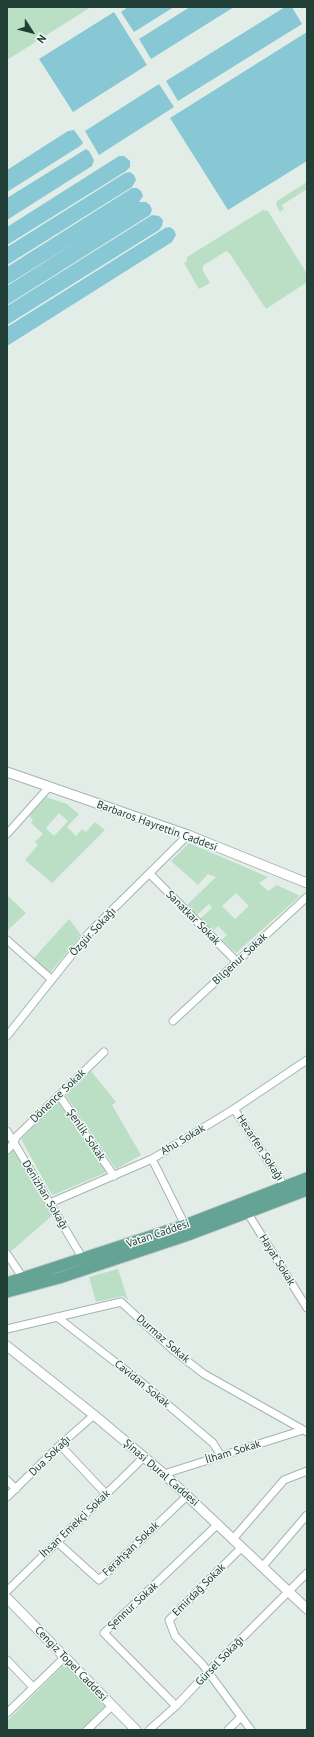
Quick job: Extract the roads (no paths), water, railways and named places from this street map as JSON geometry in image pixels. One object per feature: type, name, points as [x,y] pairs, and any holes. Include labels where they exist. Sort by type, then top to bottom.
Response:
[{"type":"main road","name":"Vatan Caddesi","points":[[7,1283],[185,1225],[307,1178]]},
{"type":"main road","name":"Vatan Caddesi","points":[[7,1292],[59,1278],[188,1235],[307,1190]]},
{"type":"street","name":"Barbaros Hayrettin Caddesi","points":[[7,772],[188,835],[307,883]]},
{"type":"street","points":[[7,834],[49,787]]},
{"type":"street","name":"Özgür Sokağı","points":[[7,1036],[89,933],[188,835]]},
{"type":"street","name":"Sanatkar Sokak","points":[[150,874],[237,962]]},
{"type":"street","name":"Bilgenur Sokak","points":[[174,1021],[307,897]]},
{"type":"street","points":[[7,940],[51,979]]},
{"type":"street","name":"Dönence Sokak","points":[[7,1150],[14,1143],[16,1137],[104,1052]]},
{"type":"street","name":"Ahu Sokak","points":[[50,1203],[152,1159],[234,1109],[307,1060]]},
{"type":"street","name":"Şenlik Sokak","points":[[58,1095],[114,1176]]},
{"type":"street","name":"Hezarfen Sokağı","points":[[234,1109],[285,1187]]},
{"type":"street","name":"Denizhan Sokağı","points":[[7,1131],[83,1259]]},
{"type":"street","points":[[152,1159],[185,1225]]},
{"type":"street","name":"Hayat Sokak","points":[[247,1212],[307,1308]]},
{"type":"street","points":[[7,1254],[23,1278]]},
{"type":"street","name":"Durmaz Sokak","points":[[7,1329],[121,1302],[173,1350],[204,1374],[305,1431]]},
{"type":"street","name":"Cavidan Sokak","points":[[57,1317],[140,1382],[214,1443],[221,1456]]},
{"type":"street","name":"Şinasi Dural Caddesi","points":[[7,1346],[94,1415],[164,1474],[307,1609]]},
{"type":"street","name":"Dua Sokağı","points":[[7,1497],[94,1415]]},
{"type":"street","name":"İlham Sokak","points":[[164,1474],[305,1431]]},
{"type":"street","points":[[60,1446],[106,1494]]},
{"type":"street","name":"İhsan Emekçi Sokak","points":[[7,1591],[144,1457]]},
{"type":"street","points":[[234,1539],[284,1480],[307,1471]]},
{"type":"street","points":[[7,1480],[16,1489]]},
{"type":"street","name":"Ferahşan Sokak","points":[[57,1542],[99,1580],[188,1496]]},
{"type":"street","points":[[263,1566],[307,1516]]},
{"type":"street","name":"Şennur Sokak","points":[[176,1706],[104,1634],[218,1524]]},
{"type":"street","name":"Emirdağ Sokak","points":[[207,1673],[203,1665],[175,1636],[169,1620],[242,1547]]},
{"type":"street","name":"Gürsel Sokağı","points":[[149,1730],[176,1706],[207,1673],[290,1592],[307,1573]]},
{"type":"street","name":"Cengiz Topel Caddesi","points":[[7,1598],[136,1730]]},
{"type":"street","points":[[7,1713],[64,1656]]},
{"type":"street","points":[[7,1660],[33,1687]]},
{"type":"street","points":[[207,1673],[251,1730]]},
{"type":"street","points":[[87,1730],[112,1706]]},
{"type":"street","points":[[228,1730],[241,1717]]},
{"type":"water","points":[[128,7],[174,7],[134,32],[121,12]]},
{"type":"water","points":[[190,7],[234,7],[151,59],[139,39]]},
{"type":"water","points":[[285,7],[292,7],[302,24],[178,101],[166,81]]},
{"type":"water","points":[[114,12],[147,65],[73,112],[39,59]]},
{"type":"water","points":[[307,32],[307,161],[228,210],[170,118]]},
{"type":"water","points":[[159,84],[174,107],[99,155],[85,131]]},
{"type":"water","points":[[74,130],[83,143],[80,146],[7,192],[7,170],[68,131]]},
{"type":"water","points":[[86,149],[89,151],[94,160],[92,166],[7,220],[7,198]]},
{"type":"water","points":[[119,156],[124,156],[130,161],[130,167],[126,171],[7,245],[7,227]]},
{"type":"water","points":[[130,172],[134,175],[136,180],[132,187],[7,265],[7,247],[125,173]]},
{"type":"water","points":[[132,188],[137,188],[141,191],[143,196],[139,202],[146,202],[150,205],[152,210],[150,215],[7,305],[7,286],[79,240],[7,285],[7,267]]},
{"type":"water","points":[[152,215],[159,216],[163,220],[162,226],[159,230],[7,325],[7,306]]},
{"type":"water","points":[[170,227],[174,230],[176,235],[172,242],[7,346],[7,327],[165,228]]}]
